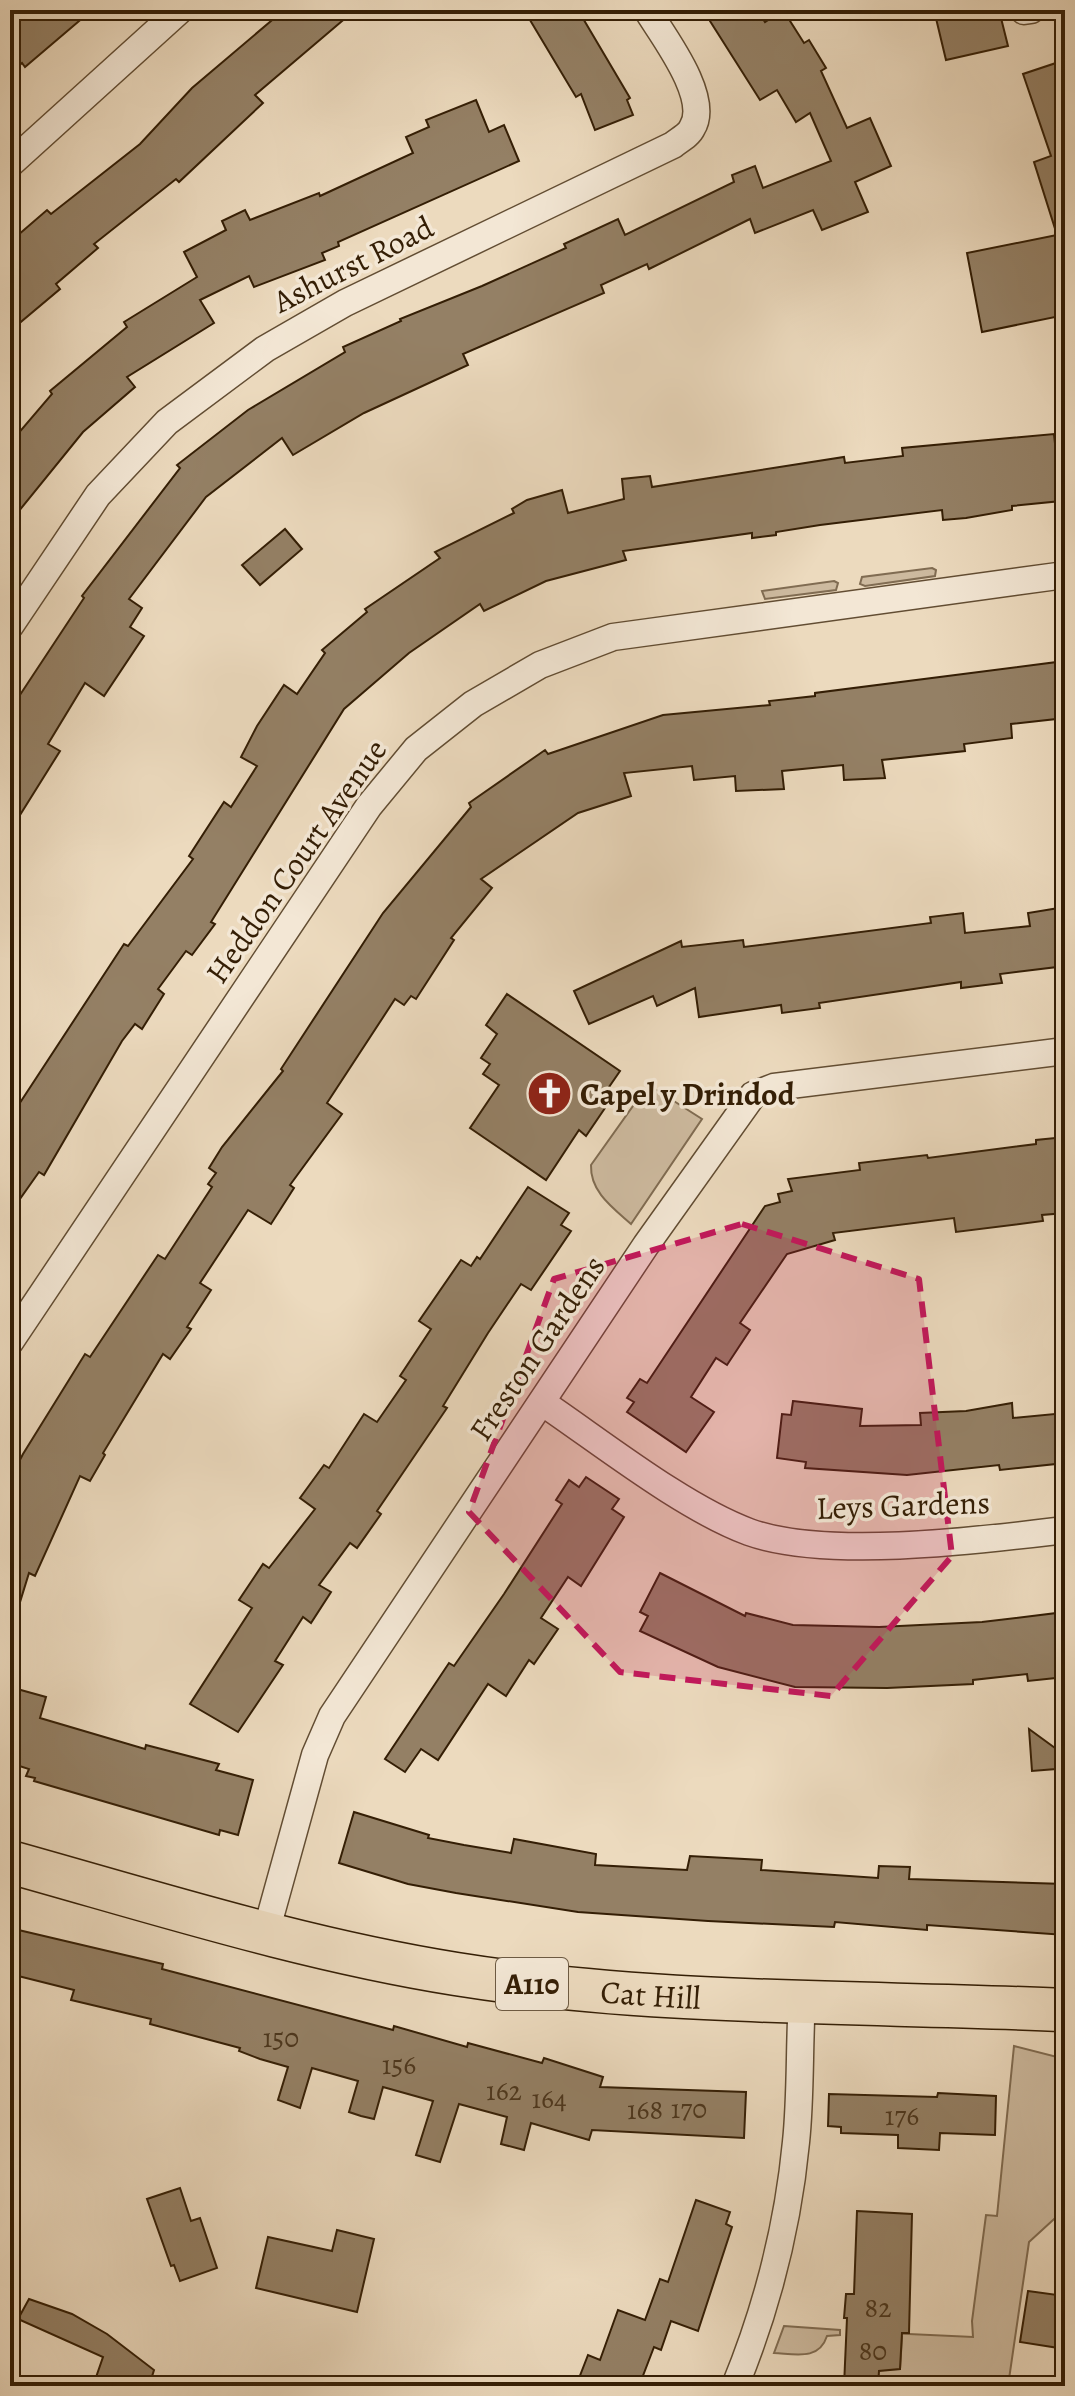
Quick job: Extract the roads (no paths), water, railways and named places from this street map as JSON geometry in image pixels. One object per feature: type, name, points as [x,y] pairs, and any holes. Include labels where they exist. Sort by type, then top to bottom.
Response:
[{"type":"main road","name":"Cat Hill","points":[[10,1862],[266,1932],[455,1974],[600,1992],[1065,2010]]},
{"type":"street","points":[[10,164],[180,10]]},
{"type":"street","name":"Ashurst Road","points":[[10,626],[98,495],[167,422],[265,349],[345,303],[673,145],[692,130],[698,113],[689,79],[647,10]]},
{"type":"street","points":[[1024,11],[1031,10]]},
{"type":"street","name":"Heddon Court Avenue","points":[[10,1342],[369,806],[416,749],[473,704],[540,665],[613,637],[1065,575]]},
{"type":"street","name":"Freston Gardens","points":[[266,1932],[315,1755],[332,1716],[663,1221],[753,1095],[774,1087],[1065,1051]]},
{"type":"street","name":"Leys Gardens","points":[[543,1403],[706,1512],[764,1536],[793,1543],[850,1546],[1065,1530]]},
{"type":"street","points":[[735,2386],[758,2330],[789,2201],[797,2138],[802,2000]]},
{"type":"place","name":"Capel y Drindod","points":[[549,1094]]}]
